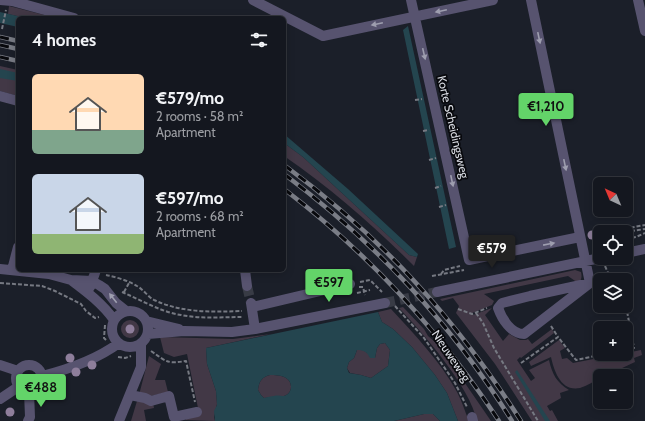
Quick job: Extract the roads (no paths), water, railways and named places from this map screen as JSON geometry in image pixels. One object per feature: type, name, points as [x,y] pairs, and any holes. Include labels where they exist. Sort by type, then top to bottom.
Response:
[{"type":"street","points":[[0,0],[12,1],[67,16]]},
{"type":"street","points":[[253,0],[283,16]]},
{"type":"street","name":"Korte Scheidingsweg","points":[[411,0],[469,260],[580,237]]},
{"type":"street","points":[[286,18],[323,36],[493,0]]},
{"type":"street","points":[[531,0],[590,283]]},
{"type":"street","points":[[638,0],[645,31]]},
{"type":"street","points":[[0,96],[16,100]]},
{"type":"street","points":[[633,252],[645,249]]},
{"type":"street","points":[[12,270],[16,255]]},
{"type":"street","points":[[437,292],[585,261],[593,261]]},
{"type":"street","points":[[0,269],[16,270]]},
{"type":"street","points":[[30,272],[49,274],[71,280],[87,292],[108,311],[108,318],[115,338],[115,346]]},
{"type":"street","points":[[245,272],[247,286]]},
{"type":"street","points":[[71,280],[94,275]]},
{"type":"street","points":[[87,292],[94,275]]},
{"type":"street","points":[[94,275],[116,303],[126,311]]},
{"type":"street","points":[[590,283],[524,334],[520,334],[511,328],[501,316],[498,308],[502,303],[509,301],[590,283]]},
{"type":"street","points":[[255,329],[252,309],[350,284]]},
{"type":"street","points":[[108,318],[117,316],[126,311],[134,311],[139,313],[146,321],[148,329],[232,332],[255,329],[388,301]]},
{"type":"street","points":[[119,421],[135,380],[135,352],[141,343],[155,330]]},
{"type":"street","points":[[115,346],[135,352]]},
{"type":"street","points":[[42,376],[72,368],[105,354],[115,346]]},
{"type":"street","points":[[0,365],[18,370]]},
{"type":"street","points":[[30,365],[38,368],[42,376],[38,389],[29,392],[21,390],[18,387],[15,377],[21,367],[30,365]]},
{"type":"street","points":[[0,399],[18,387]]},
{"type":"street","points":[[28,421],[30,417],[29,392]]},
{"type":"street","points":[[130,395],[145,398],[150,401],[169,396],[174,417],[197,412]]},
{"type":"water","points":[[0,12],[17,16],[16,16],[16,27],[0,23]]},
{"type":"water","points":[[408,26],[456,247],[449,249],[403,30]]},
{"type":"water","points":[[0,69],[16,73],[16,81],[0,78]]},
{"type":"water","points":[[286,136],[348,189],[418,254],[417,257],[409,255],[303,157],[286,144]]},
{"type":"water","points":[[378,312],[382,322],[393,329],[412,347],[435,375],[447,393],[458,421],[440,421],[433,414],[424,414],[394,421],[215,421],[214,411],[217,405],[216,391],[207,364],[206,348]],"holes":[[[385,343],[390,350],[388,366],[371,378],[349,373],[347,368],[349,362],[354,358],[357,350],[362,350],[368,354],[370,358],[375,358],[377,348],[380,344]],[[270,375],[282,376],[290,382],[291,387],[287,395],[264,398],[261,395],[258,390],[259,384],[263,378]]]},
{"type":"water","points":[[517,370],[550,421],[545,421],[515,372]]},
{"type":"tunnel","points":[[247,286],[251,303]]},
{"type":"tunnel","points":[[385,303],[437,292]]},
{"type":"railway","points":[[0,37],[16,41]]},
{"type":"railway","points":[[0,45],[16,49]]},
{"type":"railway","points":[[0,57],[16,61]]},
{"type":"railway","points":[[286,167],[354,221],[415,282],[470,348],[496,383],[521,421]]},
{"type":"railway","points":[[286,176],[350,228],[410,287],[463,350],[512,421]]},
{"type":"railway","points":[[286,191],[345,240],[374,267],[401,296],[452,356],[499,421]]}]
